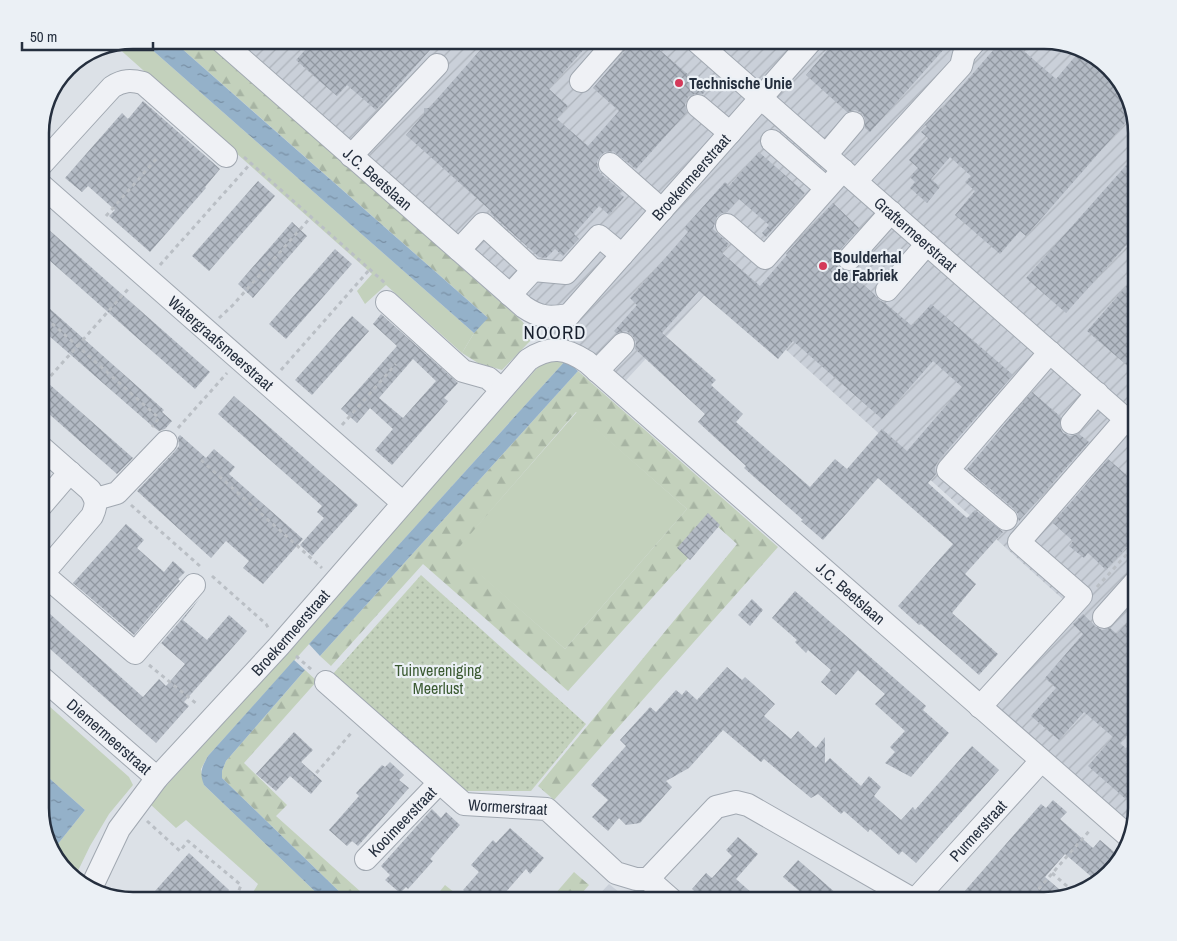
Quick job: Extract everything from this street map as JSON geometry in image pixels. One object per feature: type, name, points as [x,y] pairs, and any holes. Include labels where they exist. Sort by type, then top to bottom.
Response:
[{"type":"street","name":"J.C. Beetslaan","points":[[230,49],[510,295],[537,316]]},
{"type":"street","points":[[582,80],[610,49]]},
{"type":"street","name":"Graftermeerstraat","points":[[706,49],[1128,421]]},
{"type":"street","name":"Broekermeerstraat","points":[[569,315],[804,49]]},
{"type":"street","points":[[728,225],[765,258],[826,188],[849,175],[961,66],[964,54],[968,49]]},
{"type":"street","points":[[351,156],[436,65]]},
{"type":"street","points":[[49,156],[112,87],[122,81],[133,80],[143,83],[224,154]]},
{"type":"street","points":[[698,106],[730,134]]},
{"type":"street","points":[[826,155],[853,123]]},
{"type":"street","points":[[772,141],[826,188]]},
{"type":"street","points":[[610,164],[662,210]]},
{"type":"street","name":"Watergraafsmeerstraat","points":[[49,192],[403,503]]},
{"type":"street","points":[[849,259],[891,212]]},
{"type":"street","points":[[459,250],[484,224],[533,270],[566,273],[600,236],[622,255]]},
{"type":"street","points":[[887,290],[927,244]]},
{"type":"street","points":[[510,295],[533,270]]},
{"type":"street","points":[[387,302],[463,371],[488,378],[502,389]]},
{"type":"street","points":[[569,315],[572,352],[556,350],[539,352],[537,316],[554,317],[569,315]]},
{"type":"street","points":[[597,371],[623,344]]},
{"type":"street","name":"Broekermeerstraat","points":[[94,882],[119,829],[157,778],[279,646],[528,360],[539,352]]},
{"type":"street","name":"J.C. Beetslaan","points":[[572,352],[597,371],[1125,833]]},
{"type":"street","points":[[1006,519],[948,470],[1050,352]]},
{"type":"street","points":[[1072,423],[1097,394]]},
{"type":"street","points":[[980,707],[1081,596],[1019,542],[1128,427]]},
{"type":"street","points":[[96,499],[118,493],[166,441]]},
{"type":"street","points":[[49,454],[90,490],[96,499],[96,507],[92,516],[49,567]]},
{"type":"street","points":[[49,496],[70,472]]},
{"type":"street","points":[[49,581],[135,653],[194,585]]},
{"type":"street","points":[[1104,618],[1128,590]]},
{"type":"street","name":"Wormerstraat","points":[[326,682],[464,804],[547,808],[616,872],[636,879],[648,879]]},
{"type":"street","name":"Diemermeerstraat","points":[[49,684],[157,778]]},
{"type":"street","name":"Purmerstraat","points":[[922,892],[1041,761]]},
{"type":"street","name":"Kooimeerstraat","points":[[366,859],[439,783]]},
{"type":"street","points":[[663,892],[648,879],[716,807],[736,802],[748,805],[898,892]]},
{"type":"path","points":[[224,154],[232,146],[370,269],[268,384]]},
{"type":"path","points":[[93,231],[158,157]]},
{"type":"path","points":[[49,378],[251,163]]},
{"type":"path","points":[[207,331],[228,307],[233,305],[311,217]]},
{"type":"path","points":[[49,321],[159,418],[152,427],[166,441],[239,359]]},
{"type":"path","points":[[330,439],[396,364]]},
{"type":"path","points":[[200,460],[336,580]]},
{"type":"path","points":[[1081,596],[1095,589],[1128,553]]},
{"type":"path","points":[[279,646],[291,652],[326,682]]},
{"type":"path","points":[[135,653],[213,718]]},
{"type":"path","points":[[310,779],[365,717]]},
{"type":"path","points":[[134,809],[180,851],[188,840],[241,885],[238,892]]},
{"type":"path","points":[[1036,892],[1103,815]]},
{"type":"path","points":[[1052,873],[1069,888]]},
{"type":"shaded area","points":[[233,49],[1055,49],[1071,53],[1086,60],[1100,70],[1120,96],[1128,122],[1128,819],[1122,840],[978,714],[1066,602],[714,285],[617,390]]},
{"type":"shaded area","points":[[609,884],[619,892],[601,892]]},
{"type":"green space","points":[[151,49],[474,333],[462,353],[386,285],[365,304],[357,291],[372,274],[120,50]]},
{"type":"green space","points":[[182,49],[214,49],[522,321],[529,331],[531,340],[502,370],[478,363],[462,353],[474,333],[487,317]]},
{"type":"green space","points":[[566,360],[208,756],[201,769],[204,785],[316,892],[253,892],[258,884],[186,820],[176,828],[150,804],[539,366],[546,361]]},
{"type":"green space","points":[[578,371],[778,547],[554,800],[538,786],[737,544],[717,526],[568,691],[423,564],[331,666],[320,656]],"holes":[[[576,412],[687,509],[565,649],[455,552]]]},
{"type":"green space","points":[[577,412],[687,509],[565,649],[454,552]]},
{"type":"green space","name":"Tuinvereniging Meerlust","points":[[421,575],[586,724],[531,791],[465,791],[332,675]]},
{"type":"green space","points":[[305,670],[317,681],[244,763],[287,805],[276,816],[361,892],[340,892],[222,778],[222,771],[226,761]]},
{"type":"green space","points":[[49,706],[129,777],[133,785],[109,814],[78,871],[66,859],[57,845],[85,810],[49,778]]},
{"type":"green space","points":[[574,872],[589,885],[583,892],[557,892]]},
{"type":"green space","points":[[445,885],[454,892],[439,892]]},
{"type":"water","points":[[151,49],[182,49],[488,318],[474,333]]},
{"type":"water","points":[[566,360],[578,371],[320,656],[309,644]]},
{"type":"water","points":[[294,660],[305,670],[226,761],[222,771],[222,778],[340,892],[316,892],[204,785],[202,770],[208,756]]},
{"type":"water","points":[[49,778],[85,810],[57,845],[49,813]]},
{"type":"building","points":[[306,49],[431,49],[376,110],[347,85],[337,96],[296,60]]},
{"type":"building","points":[[481,49],[584,49],[549,89],[568,106],[557,119],[588,146],[619,111],[593,88],[627,49],[658,49],[706,90],[703,94],[694,94],[688,97],[685,104],[687,112],[636,169],[613,151],[605,152],[600,156],[597,162],[598,169],[601,174],[621,191],[619,193],[624,197],[609,215],[599,206],[574,234],[579,239],[563,256],[555,249],[546,258],[539,257],[406,135],[424,114],[424,108],[429,108]]},
{"type":"building","points":[[828,49],[944,49],[870,132],[865,128],[865,119],[862,113],[855,110],[847,112],[806,75]]},
{"type":"building","points":[[994,49],[1021,49],[1056,79],[1076,55],[1086,60],[1100,70],[1111,82],[1120,96],[1128,120],[1026,236],[1020,231],[1000,254],[955,215],[975,191],[965,182],[971,176],[950,157],[931,179],[940,187],[927,203],[910,188],[915,182],[910,177],[918,168],[909,160],[928,138],[921,132],[927,126],[925,125],[942,109]]},
{"type":"building","points":[[143,101],[220,169],[206,188],[150,252],[109,216],[115,210],[88,186],[82,192],[65,178],[122,113],[128,119]]},
{"type":"building","points":[[759,152],[805,193],[766,237],[762,233],[769,225],[739,199],[727,212],[717,217],[713,229],[729,244],[722,253],[760,286],[786,254],[833,203],[859,228],[833,258],[840,268],[849,272],[879,300],[912,326],[931,304],[1013,375],[938,461],[935,467],[936,474],[928,483],[967,518],[975,510],[1003,532],[965,574],[976,584],[952,613],[998,654],[979,675],[898,606],[953,544],[878,478],[823,540],[744,468],[746,466],[698,422],[705,414],[635,349],[636,341],[632,335],[626,331],[616,333],[614,331],[637,305],[630,298],[688,232],[684,228],[725,182],[729,186]],"holes":[[[699,291],[778,359],[793,341],[882,419],[933,361],[962,387],[907,451],[882,429],[847,469],[835,459],[810,487],[736,422],[743,414],[711,385],[716,380],[662,333]]]},
{"type":"building","points":[[1128,163],[1128,243],[1066,313],[1026,278]]},
{"type":"building","points":[[258,181],[275,196],[209,271],[192,256]]},
{"type":"building","points":[[292,222],[307,236],[253,298],[238,284]]},
{"type":"building","points":[[49,230],[210,372],[195,389],[49,260]]},
{"type":"building","points":[[335,249],[352,264],[286,339],[269,324]]},
{"type":"building","points":[[1128,284],[1128,366],[1087,331]]},
{"type":"building","points":[[49,308],[164,410],[162,412],[172,421],[165,429],[159,431],[49,336]]},
{"type":"building","points":[[381,314],[458,383],[444,398],[448,401],[392,465],[375,450],[393,429],[370,408],[357,423],[341,409],[397,346],[373,324]],"holes":[[[413,359],[436,381],[403,418],[379,398]]]},
{"type":"building","points":[[352,316],[369,331],[312,395],[295,380]]},
{"type":"building","points":[[49,384],[133,458],[117,474],[49,414]]},
{"type":"building","points":[[1032,392],[1061,417],[1060,427],[1063,433],[1070,436],[1079,434],[1089,442],[1019,521],[1018,514],[1014,509],[967,469]]},
{"type":"building","points":[[234,396],[358,505],[312,556],[300,545],[324,518],[317,512],[322,506],[218,414]]},
{"type":"building","points":[[180,435],[206,458],[214,449],[235,467],[229,474],[303,539],[263,584],[243,568],[249,561],[226,541],[211,558],[137,491],[179,446],[178,437]]},
{"type":"building","points":[[1108,459],[1128,476],[1128,545],[1106,570],[1088,553],[1084,558],[1069,546],[1073,541],[1053,523]]},
{"type":"building","points":[[708,513],[720,525],[690,560],[677,548]]},
{"type":"building","points":[[126,524],[144,540],[137,548],[164,572],[173,561],[185,572],[178,579],[180,581],[134,635],[73,583]]},
{"type":"building","points":[[795,591],[926,706],[923,710],[949,733],[911,777],[885,763],[895,752],[890,747],[905,731],[875,704],[885,694],[858,670],[836,695],[821,682],[831,670],[808,650],[806,653],[795,642],[797,640],[772,618]]},
{"type":"building","points":[[200,598],[183,620],[207,640],[229,615],[247,631],[184,702],[189,706],[156,743],[49,648],[49,613],[143,697],[159,679],[166,686],[185,664],[161,643]]},
{"type":"building","points":[[752,599],[763,610],[750,626],[738,615]]},
{"type":"building","points":[[1083,614],[1096,627],[1102,630],[1110,628],[1117,634],[1128,622],[1128,734],[1120,743],[1128,750],[1128,758],[1125,761],[1128,764],[1128,801],[1088,766],[1113,737],[1084,712],[1059,740],[1031,716],[1056,688],[1045,678],[1083,634],[1073,624]]},
{"type":"building","points":[[727,667],[742,680],[745,677],[775,704],[764,716],[791,739],[798,731],[816,748],[825,737],[825,763],[830,758],[861,786],[869,776],[881,787],[874,796],[901,820],[913,807],[915,810],[972,746],[999,770],[916,863],[902,851],[899,855],[870,829],[868,832],[844,811],[841,814],[818,794],[811,798],[764,759],[761,762],[723,730],[689,768],[666,781],[672,787],[640,823],[626,825],[619,818],[608,831],[592,817],[608,800],[591,785],[626,746],[620,740],[650,707],[656,712],[676,690],[682,695],[686,690],[697,700]]},
{"type":"building","points":[[294,732],[313,750],[301,762],[322,781],[311,794],[290,776],[276,791],[256,774]]},
{"type":"building","points":[[390,762],[404,775],[399,780],[409,788],[358,846],[352,841],[347,846],[329,830],[359,796],[356,793],[382,765],[385,767]]},
{"type":"building","points":[[1053,800],[1067,812],[1060,819],[1093,848],[1100,840],[1115,853],[1107,864],[1092,877],[1065,854],[1045,877],[1061,890],[964,892],[1041,804],[1046,808]]},
{"type":"building","points":[[432,809],[441,818],[446,812],[460,825],[430,859],[433,861],[408,889],[406,887],[399,892],[385,880],[390,875],[381,866]]},
{"type":"building","points":[[510,828],[544,858],[530,874],[526,869],[506,892],[465,892],[463,890],[479,872],[471,865],[493,840],[496,843]]},
{"type":"building","points":[[738,837],[758,854],[736,879],[751,892],[695,892],[692,889],[706,873],[712,878],[732,856],[726,850]]},
{"type":"building","points":[[189,853],[229,890],[227,892],[154,892]]},
{"type":"building","points":[[798,860],[835,892],[800,892],[783,877]]},
{"type":"place","name":"Technische Unie","points":[[679,83]]},
{"type":"place","name":"Boulderhal de Fabriek","points":[[823,266]]},
{"type":"district","name":"NOORD","points":[[555,332]]}]
